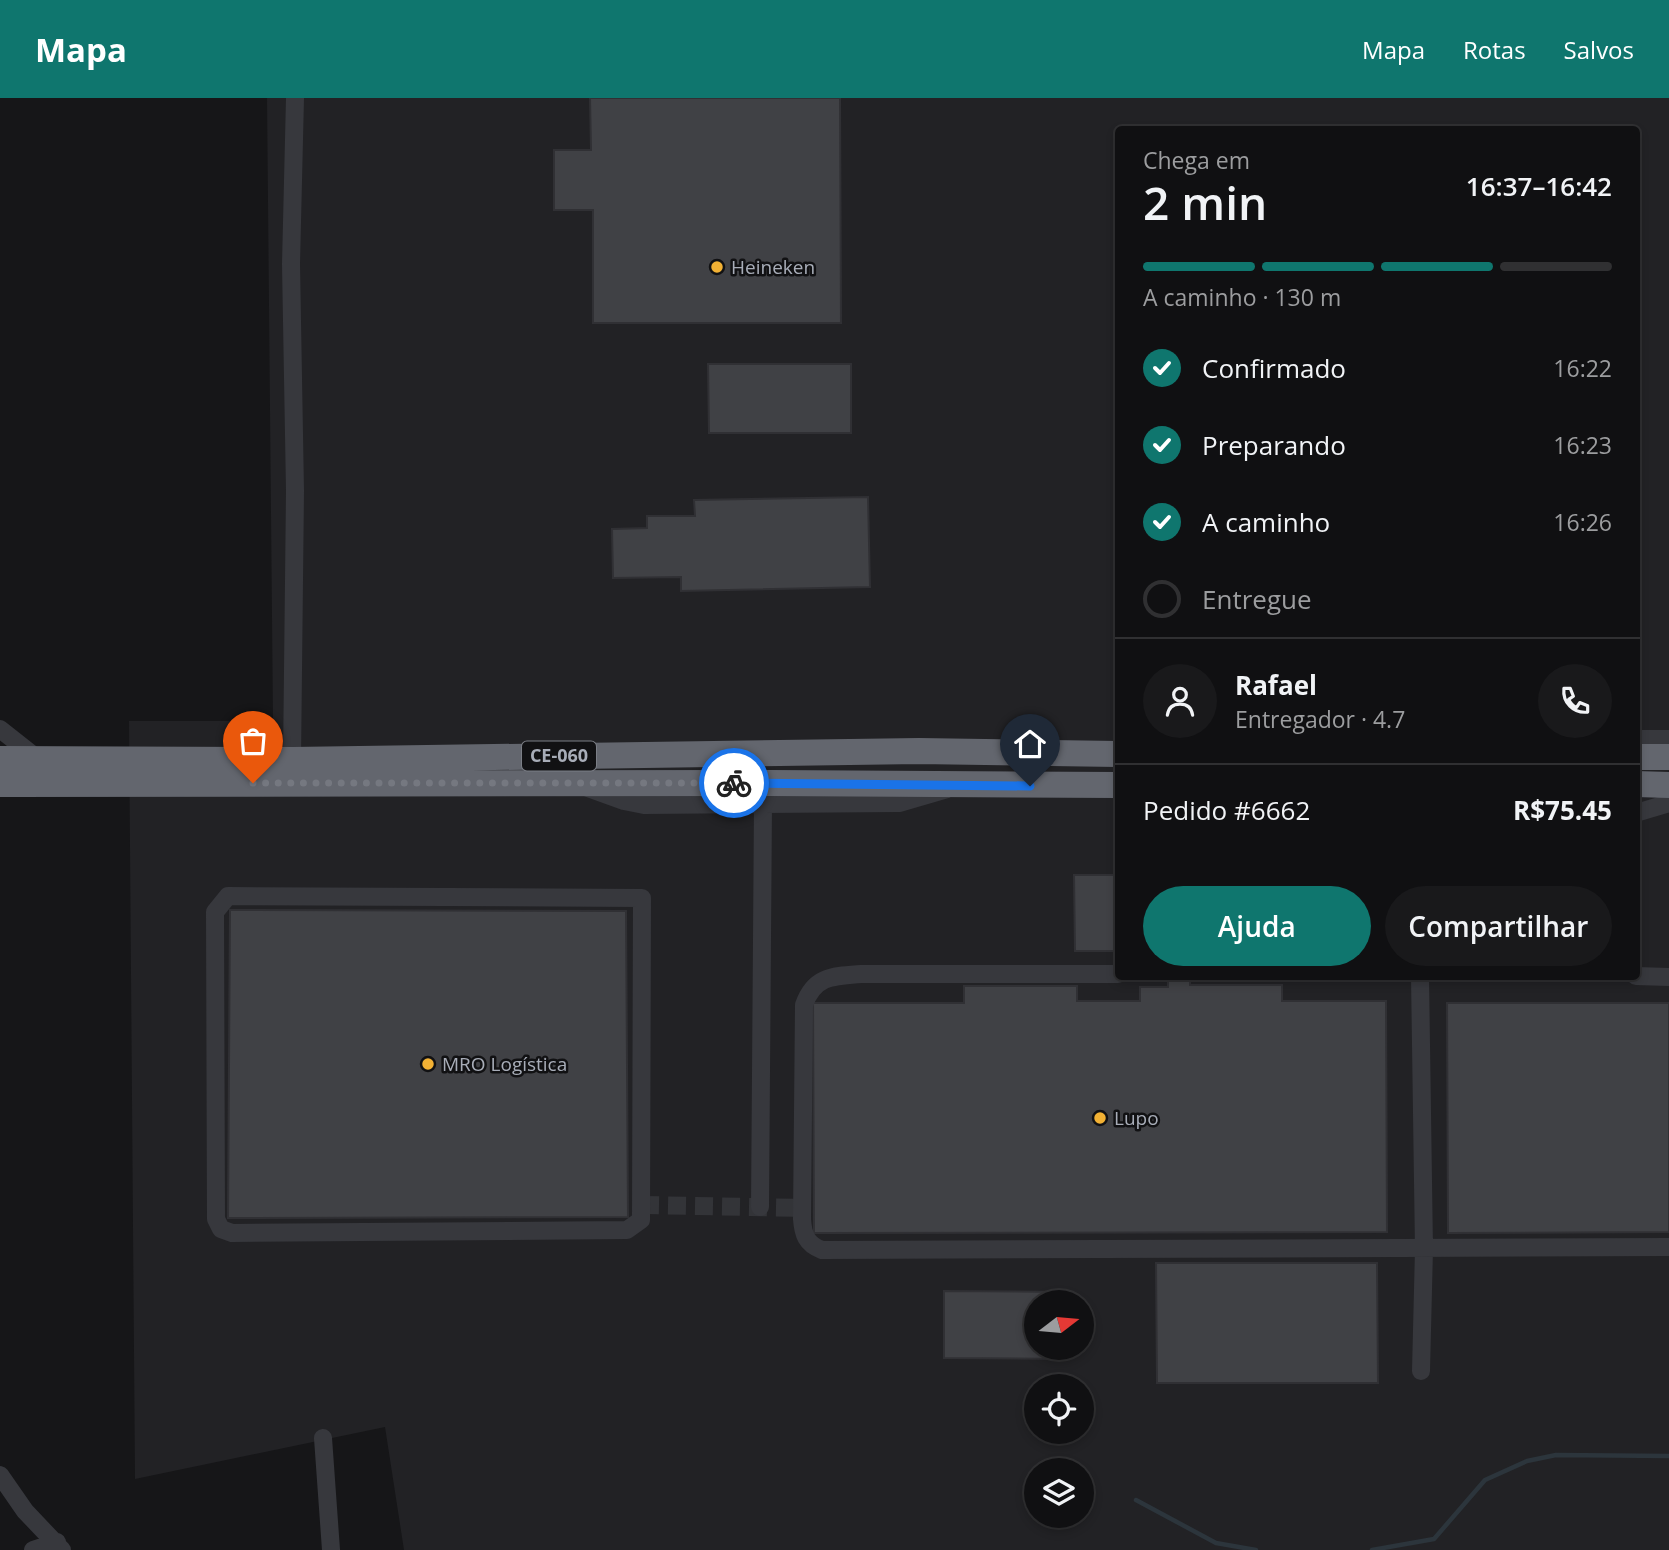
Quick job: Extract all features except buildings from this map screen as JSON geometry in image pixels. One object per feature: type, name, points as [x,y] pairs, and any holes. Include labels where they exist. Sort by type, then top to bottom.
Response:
[{"type":"highway","name":"CE-060","points":[[0,759],[292,760],[919,751],[1115,754]]},
{"type":"highway","points":[[1640,757],[1669,757]]},
{"type":"highway","name":"CE-060","points":[[0,784],[1115,785]]},
{"type":"highway","points":[[1640,784],[1669,785]]},
{"type":"street","points":[[292,760],[295,491],[291,264],[295,98]]},
{"type":"street","points":[[0,729],[38,760]]},
{"type":"street","points":[[1640,739],[1669,739]]},
{"type":"street","points":[[575,783],[615,798],[644,804],[899,803],[956,786]]},
{"type":"street","points":[[1640,812],[1669,803]]},
{"type":"street","points":[[761,1207],[763,804]]},
{"type":"street","points":[[228,895],[642,898],[641,1220],[627,1230],[232,1233],[221,1228],[216,1219],[215,912],[228,895]]},
{"type":"street","points":[[1115,974],[861,974],[828,977],[816,983],[804,1005],[802,1219],[809,1244],[822,1250],[1669,1247]]},
{"type":"street","points":[[1640,976],[1669,977]]},
{"type":"street","points":[[1420,980],[1424,1249],[1421,1371]]},
{"type":"street","points":[[323,1438],[331,1550]]},
{"type":"street","points":[[0,1475],[25,1511],[60,1546]]},
{"type":"street","points":[[33,1550],[60,1546]]},
{"type":"shaded area","points":[[267,98],[1669,98],[1669,1550],[404,1550],[385,1427],[135,1479],[129,721],[273,721]]},
{"type":"waterway","points":[[1372,1550],[1434,1539],[1485,1480],[1527,1461],[1556,1455],[1669,1456]]},
{"type":"waterway","points":[[1136,1500],[1216,1543],[1256,1550]]},
{"type":"tunnel","points":[[641,1205],[802,1208]]},
{"type":"way so far","points":[[253,783],[734,783]]},
{"type":"place","name":"Heineken","points":[[717,267]]},
{"type":"place","name":"MRO Logística","points":[[428,1064]]},
{"type":"place","name":"Lupo","points":[[1100,1118]]},
{"type":"route","points":[[734,783],[1030,786]]}]
